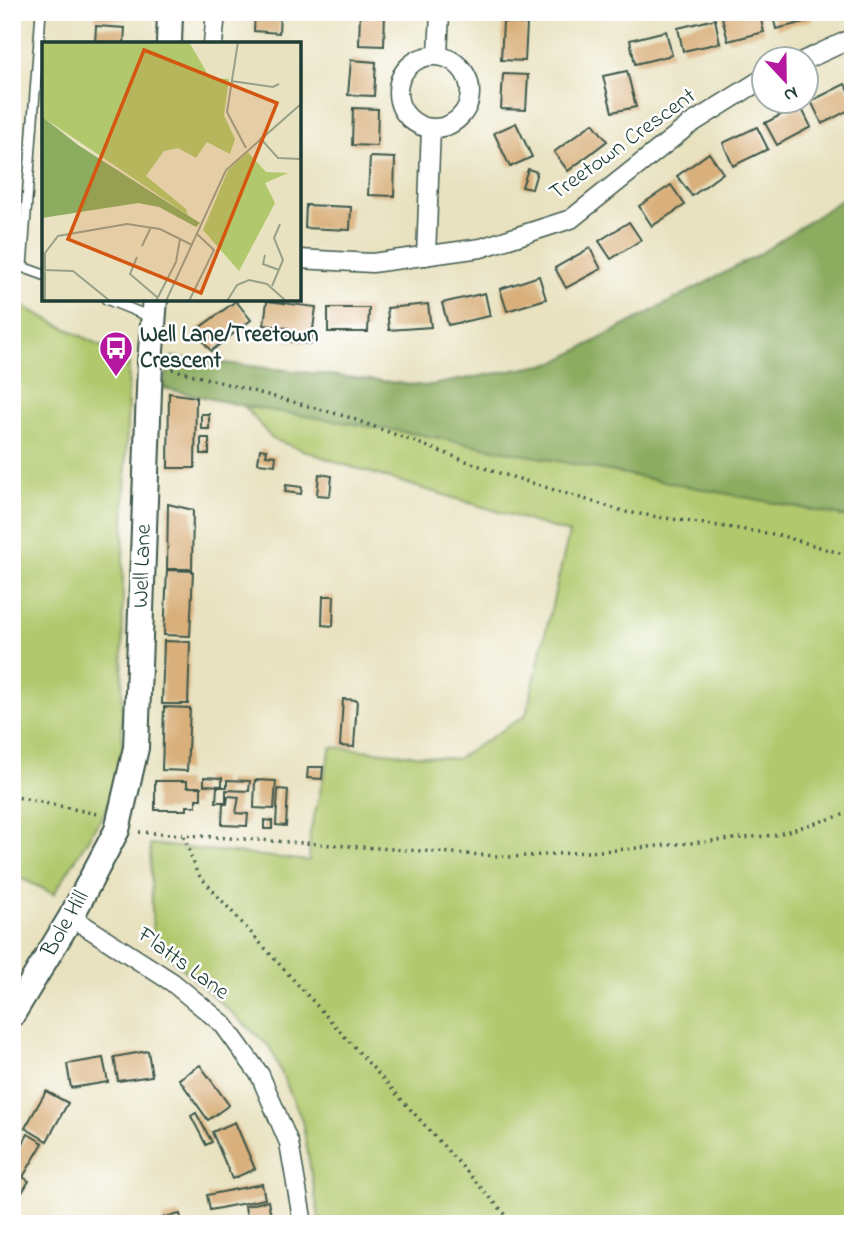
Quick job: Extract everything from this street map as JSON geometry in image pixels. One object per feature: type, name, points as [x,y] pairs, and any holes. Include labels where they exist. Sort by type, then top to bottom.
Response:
[{"type":"street","points":[[169,42],[170,12]]},
{"type":"street","points":[[213,42],[216,12]]},
{"type":"street","points":[[438,55],[440,12]]},
{"type":"street","points":[[820,53],[853,38]]},
{"type":"street","points":[[438,55],[458,65],[466,73],[471,95],[468,107],[453,124],[431,128],[418,125],[408,118],[401,107],[399,82],[404,71],[413,62],[438,55]]},
{"type":"street","name":"Treetown Crescent","points":[[301,259],[372,263],[481,248],[571,219],[688,125],[750,87]]},
{"type":"street","points":[[426,256],[431,128]]},
{"type":"street","name":"Well Lane","points":[[118,825],[136,748],[150,363],[155,309]]},
{"type":"street","name":"Bole Hill","points":[[14,1007],[71,917],[118,825]]},
{"type":"street","name":"Flatts Lane","points":[[71,917],[172,982],[223,1024],[260,1075],[289,1143],[303,1224]]},
{"type":"lane","points":[[41,12],[22,267],[42,274]]},
{"type":"lane","points":[[116,301],[155,309]]},
{"type":"path","points":[[150,363],[348,417],[494,471],[626,512],[779,535],[853,557]]},
{"type":"path","points":[[12,796],[118,825],[184,835],[512,857],[775,835],[853,812]]},
{"type":"path","points":[[184,835],[197,873],[514,1224]]},
{"type":"green space","points":[[853,192],[853,518],[423,435],[244,406],[163,388],[171,357],[425,386],[554,363],[758,255]]},
{"type":"green space","points":[[12,301],[129,360],[123,558],[122,751],[107,808],[54,894],[12,874]]},
{"type":"green space","points":[[244,406],[423,435],[853,518],[853,1224],[320,1224],[302,1120],[270,1047],[153,942],[150,844],[309,861],[310,833],[331,747],[457,759],[526,715],[569,533],[342,464],[272,439]]},
{"type":"building","points":[[95,12],[125,12],[125,20],[95,19]]},
{"type":"building","points":[[255,12],[280,12],[279,33],[254,31]]},
{"type":"building","points":[[360,12],[385,12],[384,46],[359,45]]},
{"type":"building","points":[[502,12],[512,12],[511,19],[502,18]]},
{"type":"building","points":[[742,12],[759,12],[764,32],[728,41],[722,17]]},
{"type":"building","points":[[772,12],[811,12],[813,20],[776,29]]},
{"type":"building","points":[[715,19],[720,43],[683,51],[678,28]]},
{"type":"building","points":[[503,22],[527,24],[525,61],[501,60]]},
{"type":"building","points":[[96,26],[125,28],[124,42],[95,42]]},
{"type":"building","points":[[666,31],[672,55],[635,64],[630,40]]},
{"type":"building","points":[[351,60],[376,62],[374,96],[348,95]]},
{"type":"building","points":[[627,71],[636,107],[612,112],[603,76]]},
{"type":"building","points":[[503,74],[528,75],[526,110],[501,109]]},
{"type":"building","points":[[845,84],[853,98],[853,108],[822,124],[818,116],[820,96]]},
{"type":"building","points":[[353,108],[378,109],[377,146],[352,145]]},
{"type":"building","points":[[779,116],[806,116],[811,127],[777,145],[765,123]]},
{"type":"building","points":[[516,123],[532,157],[510,167],[494,133]]},
{"type":"building","points":[[593,123],[607,141],[568,171],[554,152]]},
{"type":"building","points":[[757,127],[768,149],[733,166],[723,143]]},
{"type":"building","points":[[709,153],[723,173],[692,196],[677,176]]},
{"type":"building","points":[[370,157],[395,158],[394,196],[368,195]]},
{"type":"building","points":[[528,169],[537,172],[532,189],[522,187]]},
{"type":"building","points":[[671,185],[685,205],[652,226],[639,206]]},
{"type":"building","points":[[306,205],[351,207],[350,230],[305,228]]},
{"type":"building","points":[[629,222],[641,240],[611,259],[599,241]]},
{"type":"building","points":[[590,248],[601,269],[566,288],[555,268]]},
{"type":"building","points":[[539,276],[546,299],[507,311],[500,289]]},
{"type":"building","points":[[485,293],[490,316],[448,325],[442,303]]},
{"type":"building","points":[[236,301],[251,320],[211,351],[195,331]]},
{"type":"building","points":[[267,301],[316,307],[311,344],[287,341],[288,328],[264,325]]},
{"type":"building","points":[[428,304],[431,327],[389,330],[387,308]]},
{"type":"building","points":[[328,308],[369,308],[368,332],[328,332]]},
{"type":"building","points":[[169,393],[196,397],[195,468],[168,468]]},
{"type":"building","points":[[201,414],[209,414],[209,429],[201,429]]},
{"type":"building","points":[[201,438],[209,438],[209,454],[201,454]]},
{"type":"building","points":[[260,449],[267,450],[266,455],[276,456],[275,465],[258,463]]},
{"type":"building","points":[[319,474],[332,476],[330,496],[317,495]]},
{"type":"building","points":[[286,485],[302,487],[301,494],[285,492]]},
{"type":"building","points":[[168,504],[193,510],[192,569],[167,569]]},
{"type":"building","points":[[167,570],[193,571],[190,636],[164,635]]},
{"type":"building","points":[[323,596],[334,596],[333,626],[322,625]]},
{"type":"building","points":[[164,641],[190,642],[188,704],[162,704]]},
{"type":"building","points":[[343,699],[357,700],[354,747],[340,746]]},
{"type":"building","points":[[164,707],[190,708],[187,771],[162,770]]},
{"type":"building","points":[[308,767],[323,767],[322,779],[307,778]]},
{"type":"building","points":[[204,777],[222,778],[222,786],[204,785]]},
{"type":"building","points":[[227,780],[250,781],[249,791],[226,790],[226,802],[216,802],[217,787],[227,787]]},
{"type":"building","points":[[255,780],[276,781],[274,809],[254,808]]},
{"type":"building","points":[[155,781],[187,781],[187,787],[201,787],[201,799],[196,799],[196,806],[187,806],[187,810],[155,810]]},
{"type":"building","points":[[278,789],[288,790],[286,826],[276,825]]},
{"type":"building","points":[[228,796],[239,797],[236,813],[248,814],[247,826],[222,825],[223,804],[227,804]]},
{"type":"building","points":[[264,820],[272,821],[272,829],[264,829]]},
{"type":"building","points":[[148,1051],[152,1076],[118,1081],[114,1057]]},
{"type":"building","points":[[103,1058],[108,1082],[71,1088],[67,1064]]},
{"type":"building","points":[[200,1065],[229,1105],[208,1120],[179,1079]]},
{"type":"building","points":[[46,1091],[68,1103],[47,1141],[25,1128]]},
{"type":"building","points":[[196,1113],[212,1142],[206,1145],[191,1116]]},
{"type":"building","points":[[235,1122],[255,1169],[232,1179],[212,1132]]},
{"type":"building","points":[[28,1134],[43,1143],[23,1177],[29,1181],[21,1194],[15,1191],[12,1196],[12,1144],[20,1149]]},
{"type":"building","points":[[262,1184],[265,1199],[210,1210],[207,1195]]},
{"type":"building","points":[[268,1201],[272,1221],[277,1220],[278,1224],[248,1224],[245,1206]]},
{"type":"building","points":[[180,1214],[182,1221],[164,1224],[162,1218]]},
{"type":"place","name":"Well Lane/Treetown Crescent","points":[[116,378]]}]
